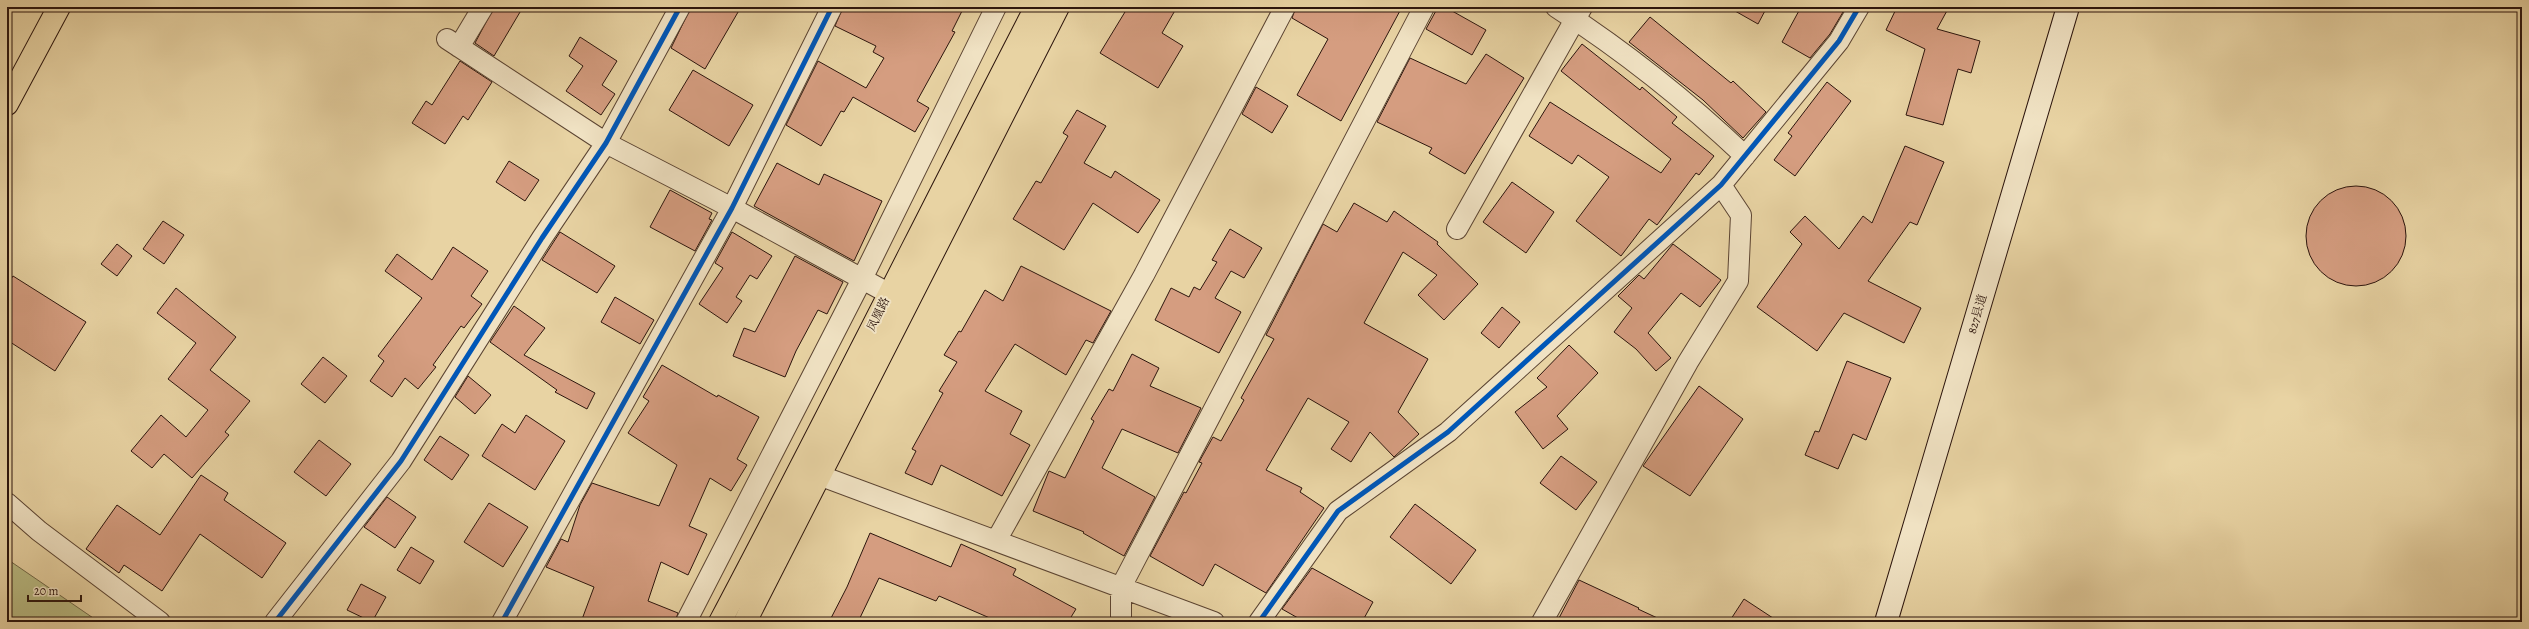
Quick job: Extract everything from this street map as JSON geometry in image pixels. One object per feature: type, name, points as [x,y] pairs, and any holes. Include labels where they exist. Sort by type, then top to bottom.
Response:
[{"type":"main road","points":[[7,104],[59,7]]},
{"type":"main road","name":"凤凰路","points":[[745,622],[888,293],[1036,7]]},
{"type":"main road","name":"凤凰路","points":[[720,622],[810,472],[1058,7]]},
{"type":"main road","name":"827县道","points":[[1886,622],[2068,7]]},
{"type":"street","points":[[483,7],[453,43],[606,143],[732,208],[888,293]]},
{"type":"street","points":[[275,622],[401,462],[542,238],[606,143],[680,7]]},
{"type":"street","points":[[502,622],[732,208],[832,7]]},
{"type":"street","points":[[686,622],[862,279],[996,7]]},
{"type":"street","points":[[996,541],[1144,275],[1285,7]]},
{"type":"street","points":[[1121,622],[1121,587],[1424,7]]},
{"type":"street","points":[[1556,7],[1578,13],[1696,110],[1745,156]]},
{"type":"street","points":[[1259,622],[1338,511],[1448,432],[1721,185],[1838,41],[1859,7]]},
{"type":"street","points":[[1457,230],[1578,13]]},
{"type":"street","points":[[1542,622],[1688,362],[1738,281],[1742,215],[1721,185]]},
{"type":"street","points":[[810,472],[1214,622]]},
{"type":"street","points":[[7,503],[39,531],[160,622]]},
{"type":"green space","points":[[7,559],[99,622],[7,622]]},
{"type":"building","points":[[494,7],[523,7],[494,56],[475,43]]},
{"type":"building","points":[[691,7],[741,7],[705,69],[671,48]]},
{"type":"building","points":[[843,7],[964,7],[952,31],[955,32],[917,101],[929,108],[915,132],[853,97],[844,112],[841,111],[821,146],[786,125],[818,61],[866,88],[884,58],[873,52],[876,46],[835,26]]},
{"type":"building","points":[[1128,7],[1177,7],[1162,33],[1183,46],[1158,88],[1100,53]]},
{"type":"building","points":[[1296,7],[1402,7],[1341,121],[1297,95],[1328,39],[1292,18]]},
{"type":"building","points":[[1438,7],[1445,7],[1486,30],[1472,55],[1426,29]]},
{"type":"building","points":[[1728,7],[1767,7],[1758,24]]},
{"type":"building","points":[[1801,7],[1846,7],[1830,34],[1810,58],[1782,42]]},
{"type":"building","points":[[1897,7],[1949,7],[1937,29],[1980,41],[1971,73],[1958,69],[1943,125],[1906,115],[1925,49],[1886,30]]},
{"type":"building","points":[[1650,17],[1731,83],[1733,81],[1766,112],[1743,138],[1703,100],[1629,42]]},
{"type":"building","points":[[580,37],[617,61],[602,85],[615,94],[601,115],[566,91],[583,66],[569,56]]},
{"type":"building","points":[[1582,44],[1640,90],[1642,87],[1677,117],[1672,123],[1714,156],[1699,175],[1696,173],[1657,225],[1649,219],[1621,256],[1576,221],[1609,177],[1578,155],[1572,164],[1529,136],[1550,102],[1661,173],[1671,159],[1561,71]]},
{"type":"building","points":[[1486,54],[1524,78],[1465,174],[1429,153],[1432,148],[1377,122],[1410,58],[1466,84]]},
{"type":"building","points":[[460,61],[492,82],[468,120],[463,116],[445,144],[412,123],[426,101],[432,105]]},
{"type":"building","points":[[693,70],[753,105],[729,146],[669,110]]},
{"type":"building","points":[[1827,82],[1851,101],[1795,176],[1774,160],[1792,136],[1788,133]]},
{"type":"building","points":[[1256,87],[1288,106],[1272,133],[1242,114]]},
{"type":"building","points":[[1077,110],[1106,126],[1084,163],[1111,178],[1115,171],[1160,200],[1138,233],[1093,203],[1064,250],[1013,219],[1036,181],[1041,183],[1068,136],[1063,133]]},
{"type":"building","points":[[1905,146],[1944,162],[1917,225],[1910,222],[1868,281],[1921,308],[1904,343],[1844,313],[1817,351],[1757,307],[1802,244],[1790,232],[1805,216],[1839,249],[1863,216],[1872,223]]},
{"type":"building","points":[[509,161],[539,180],[525,201],[496,182]]},
{"type":"building","points":[[777,163],[819,185],[824,174],[882,201],[854,261],[754,206]]},
{"type":"building","points":[[1512,182],[1554,212],[1526,253],[1483,222]]},
{"type":"building","points":[[2356,186],[2375,190],[2391,201],[2402,217],[2406,236],[2402,255],[2391,271],[2375,282],[2356,286],[2337,282],[2321,271],[2310,255],[2306,236],[2310,217],[2321,201],[2337,190]]},
{"type":"building","points":[[670,190],[712,213],[709,219],[712,220],[695,251],[650,227]]},
{"type":"building","points":[[1354,203],[1387,222],[1394,211],[1438,242],[1437,244],[1478,284],[1444,320],[1418,295],[1437,275],[1403,252],[1364,323],[1428,359],[1398,412],[1419,434],[1394,457],[1370,432],[1351,462],[1331,449],[1349,422],[1308,398],[1266,470],[1302,488],[1300,492],[1324,508],[1266,593],[1215,564],[1203,586],[1150,556],[1184,492],[1186,493],[1202,463],[1199,462],[1213,437],[1221,441],[1244,400],[1241,398],[1274,339],[1266,335],[1323,224],[1337,232]]},
{"type":"building","points":[[163,221],[184,235],[164,264],[143,249]]},
{"type":"building","points":[[1230,229],[1262,248],[1244,278],[1231,271],[1215,298],[1241,312],[1219,353],[1155,320],[1171,288],[1189,297],[1194,287],[1200,290],[1217,262],[1212,260]]},
{"type":"building","points":[[560,232],[615,266],[597,293],[542,260]]},
{"type":"building","points":[[732,232],[772,256],[757,279],[750,275],[736,297],[742,301],[727,323],[699,304],[723,268],[715,263]]},
{"type":"building","points":[[117,244],[132,256],[117,276],[101,264]]},
{"type":"building","points":[[1673,244],[1721,280],[1700,307],[1681,293],[1648,333],[1671,358],[1656,371],[1636,349],[1614,332],[1632,308],[1618,296],[1639,275],[1644,279]]},
{"type":"building","points":[[453,247],[488,271],[471,296],[482,304],[464,328],[461,326],[433,365],[436,367],[418,389],[405,378],[392,397],[370,381],[384,361],[378,356],[422,298],[385,271],[397,254],[432,280]]},
{"type":"building","points":[[795,256],[843,282],[827,314],[818,310],[796,351],[785,377],[733,356],[744,328],[755,332]]},
{"type":"building","points":[[1021,266],[1111,311],[1093,343],[1086,340],[1066,375],[1015,344],[985,391],[1022,411],[1010,434],[1030,445],[1002,496],[941,465],[932,485],[905,473],[916,451],[912,449],[943,393],[939,391],[957,362],[944,355],[959,331],[961,332],[985,290],[1003,301]]},
{"type":"building","points":[[13,276],[86,322],[55,371],[7,340],[7,285]]},
{"type":"building","points":[[176,288],[236,337],[210,370],[250,401],[225,432],[229,435],[192,478],[164,454],[152,468],[131,451],[161,415],[186,437],[208,410],[168,379],[196,343],[157,313]]},
{"type":"building","points":[[615,297],[654,320],[640,344],[601,322]]},
{"type":"building","points":[[514,306],[545,328],[524,355],[595,393],[587,409],[555,392],[557,390],[490,342]]},
{"type":"building","points":[[1502,307],[1520,322],[1499,348],[1481,333]]},
{"type":"building","points":[[1569,345],[1598,373],[1557,416],[1568,429],[1543,449],[1515,412],[1547,387],[1537,378]]},
{"type":"building","points":[[1132,354],[1159,368],[1150,386],[1201,408],[1178,453],[1122,429],[1102,468],[1155,497],[1124,556],[1083,533],[1084,532],[1033,511],[1049,471],[1065,478],[1094,421],[1091,419],[1109,389],[1113,391]]},
{"type":"building","points":[[323,357],[347,376],[325,403],[301,384]]},
{"type":"building","points":[[1847,361],[1891,378],[1866,440],[1853,434],[1838,469],[1805,455],[1815,431],[1819,432]]},
{"type":"building","points":[[662,365],[717,397],[718,395],[759,417],[737,459],[747,465],[731,491],[710,478],[689,526],[707,534],[688,575],[661,562],[648,601],[678,613],[675,622],[581,622],[594,587],[546,567],[561,539],[568,542],[580,505],[592,483],[659,506],[677,465],[628,433],[649,401],[643,397]]},
{"type":"building","points":[[468,376],[491,395],[475,414],[455,397]]},
{"type":"building","points":[[1699,386],[1743,419],[1690,496],[1643,466]]},
{"type":"building","points":[[526,415],[565,441],[535,490],[482,456],[502,424],[515,433]]},
{"type":"building","points":[[440,436],[469,455],[452,480],[424,460]]},
{"type":"building","points":[[319,440],[351,464],[326,496],[294,472]]},
{"type":"building","points":[[1561,456],[1597,482],[1576,510],[1540,483]]},
{"type":"building","points":[[201,475],[228,493],[224,500],[286,543],[262,578],[200,534],[162,591],[124,565],[119,573],[86,549],[117,505],[160,535]]},
{"type":"building","points":[[387,497],[416,517],[395,548],[364,527]]},
{"type":"building","points":[[489,503],[528,527],[503,567],[464,542]]},
{"type":"building","points":[[1415,504],[1476,550],[1451,584],[1390,537]]},
{"type":"building","points":[[870,533],[951,567],[961,544],[1016,569],[1013,575],[1076,609],[1068,622],[999,622],[939,596],[936,601],[879,578],[858,622],[829,622],[847,587]]},
{"type":"building","points":[[411,547],[434,561],[420,584],[397,570]]},
{"type":"building","points":[[1312,568],[1373,602],[1362,622],[1305,622],[1282,609]]},
{"type":"building","points":[[1579,580],[1666,622],[1569,622],[1559,618]]},
{"type":"building","points":[[361,584],[386,597],[372,622],[347,610]]},
{"type":"building","points":[[1744,599],[1779,622],[1729,622]]},
{"type":"cycle path","points":[[275,622],[401,461],[542,238],[606,143],[680,7]]},
{"type":"cycle path","points":[[502,622],[732,208],[832,7]]},
{"type":"cycle path","points":[[1259,622],[1338,511],[1448,432],[1721,185],[1839,41],[1859,7]]}]
